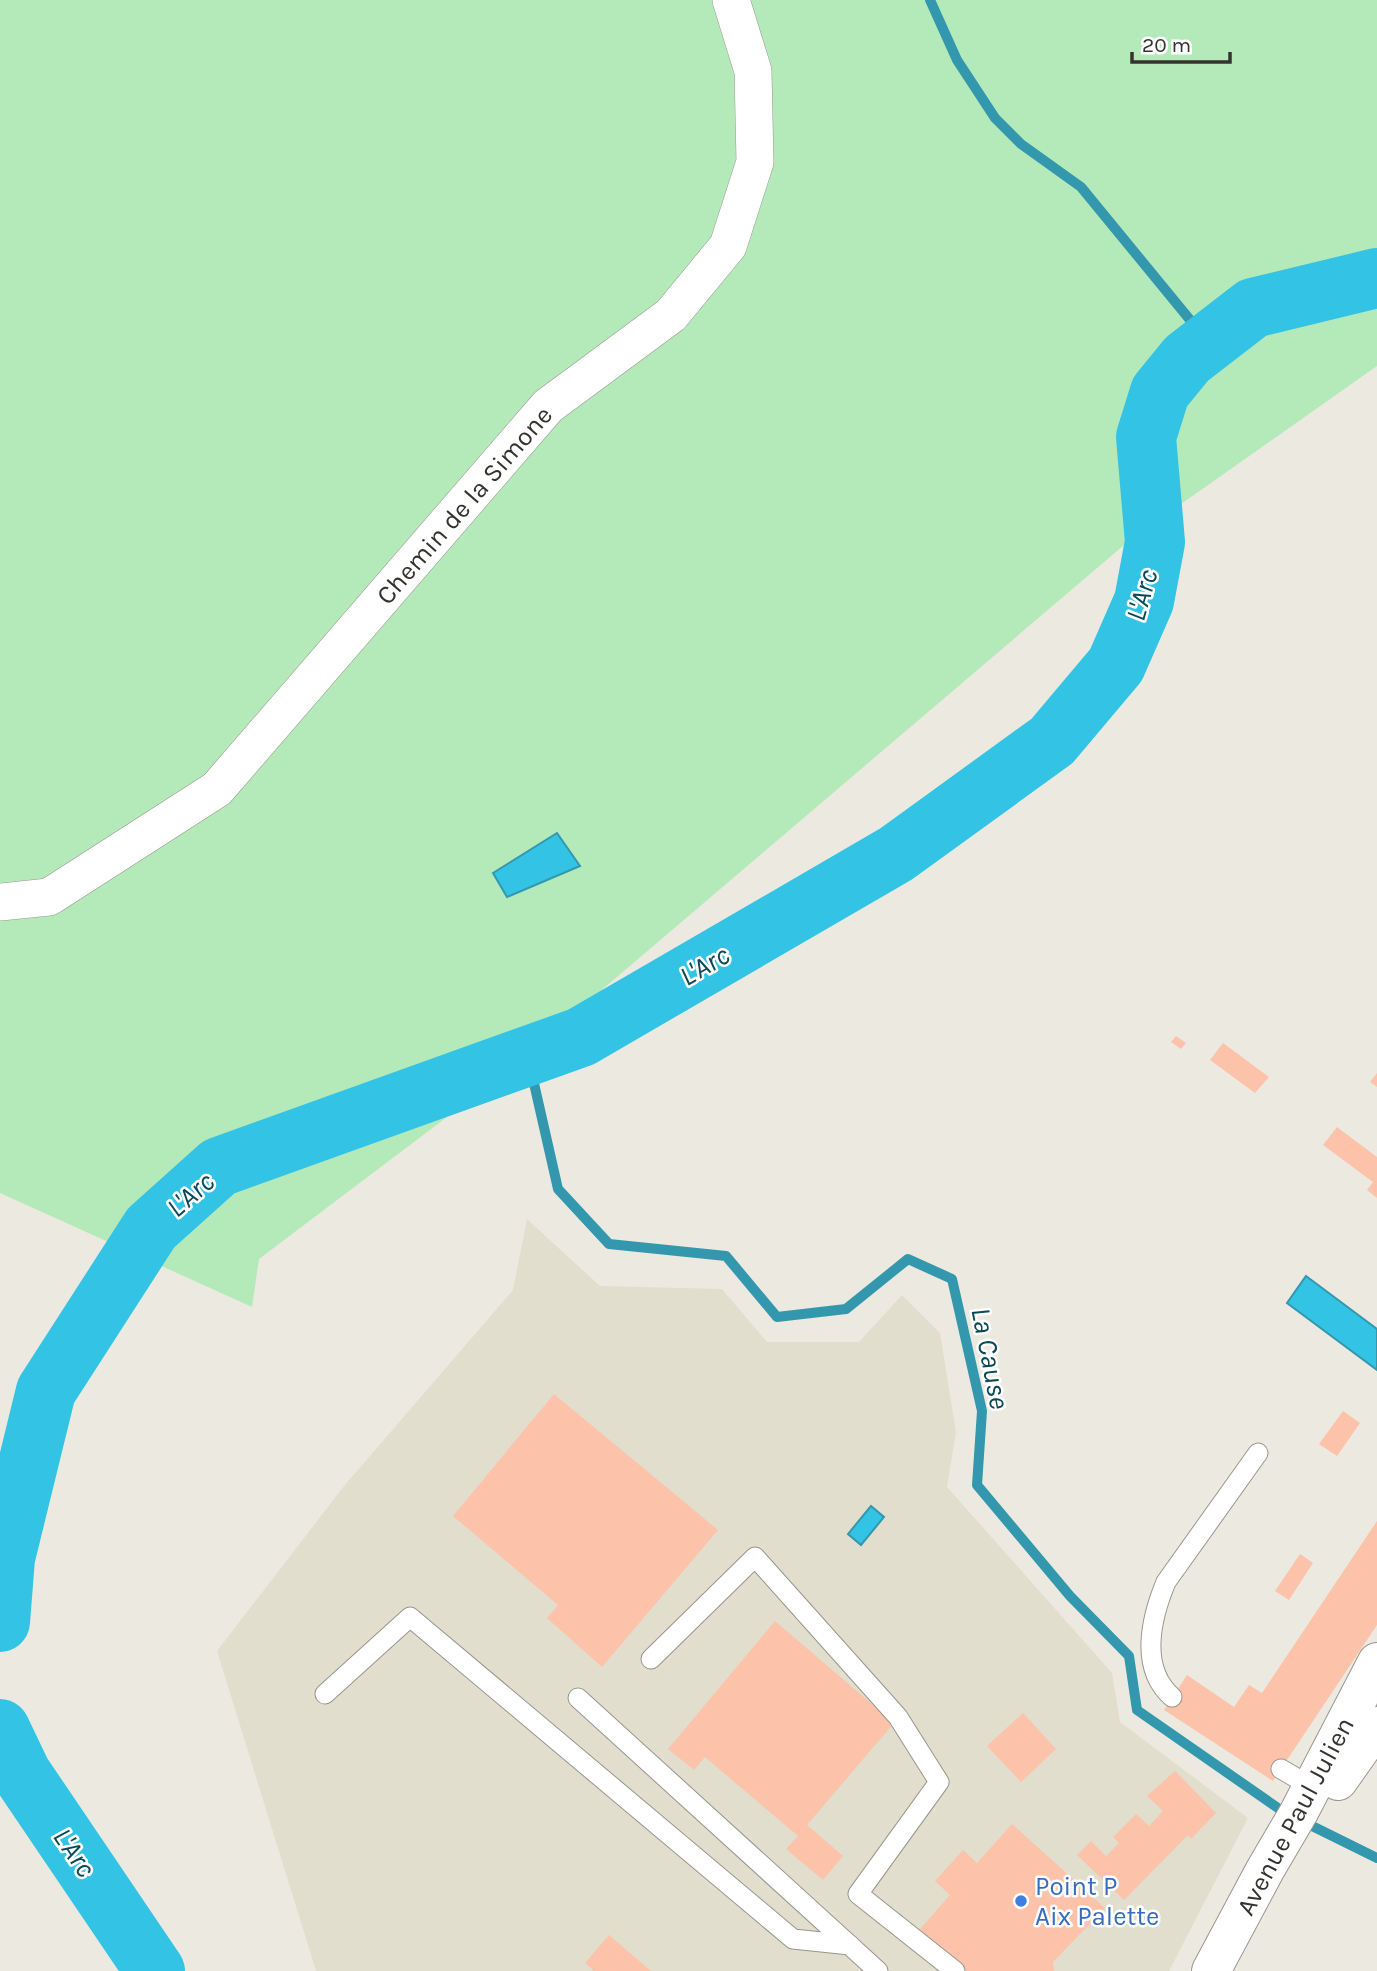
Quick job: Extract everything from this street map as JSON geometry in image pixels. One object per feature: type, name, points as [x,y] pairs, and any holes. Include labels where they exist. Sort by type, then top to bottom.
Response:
[{"type":"main road","name":"Avenue Paul Julien","points":[[1227,1971],[1306,1796],[1377,1661]]},
{"type":"main road","name":"Avenue Paul Julien","points":[[1306,1796],[1377,1726]]},
{"type":"main road","name":"Avenue Paul Julien","points":[[1212,1971],[1271,1873]]},
{"type":"street","name":"Chemin de la Simone","points":[[0,902],[49,897],[217,789],[548,407],[671,315],[728,246],[755,162],[753,71],[732,0]]},
{"type":"lane","points":[[1172,1697],[1160,1685],[1152,1662],[1152,1630],[1158,1601],[1166,1582],[1258,1453]]},
{"type":"lane","points":[[651,1659],[755,1556],[898,1717],[939,1782],[858,1894],[955,1971]]},
{"type":"lane","points":[[325,1694],[410,1617],[793,1939],[850,1945]]},
{"type":"lane","points":[[579,1698],[878,1971]]},
{"type":"shaded area","points":[[527,1219],[600,1286],[722,1289],[767,1342],[859,1342],[902,1295],[940,1333],[956,1432],[947,1487],[1112,1673],[1120,1722],[1248,1818],[1169,1971],[316,1971],[217,1651],[344,1486],[513,1290]]},
{"type":"green space","points":[[0,0],[1377,0],[1377,366],[1130,540],[496,1080],[259,1259],[252,1307],[0,1193]]},
{"type":"water","points":[[557,833],[580,866],[507,897],[493,873]]},
{"type":"water","points":[[1306,1276],[1377,1329],[1377,1370],[1287,1303]]},
{"type":"water","points":[[871,1506],[884,1517],[861,1545],[848,1534]]},
{"type":"building","points":[[1176,1036],[1186,1043],[1181,1049],[1171,1042]]},
{"type":"building","points":[[1223,1043],[1269,1077],[1255,1093],[1210,1060]]},
{"type":"building","points":[[1377,1073],[1377,1087],[1370,1082]]},
{"type":"building","points":[[1337,1127],[1377,1157],[1377,1198],[1367,1190],[1373,1182],[1323,1145]]},
{"type":"building","points":[[554,1394],[718,1530],[602,1667],[547,1618],[558,1605],[453,1516]]},
{"type":"building","points":[[1343,1411],[1360,1423],[1337,1456],[1319,1444]]},
{"type":"building","points":[[1377,1521],[1377,1625],[1273,1781],[1164,1710],[1187,1675],[1234,1707],[1249,1685],[1262,1693]]},
{"type":"building","points":[[1300,1554],[1313,1563],[1289,1600],[1275,1591]]},
{"type":"building","points":[[775,1621],[894,1723],[807,1825],[843,1856],[823,1880],[786,1849],[798,1836],[705,1757],[694,1770],[668,1749]]},
{"type":"building","points":[[1023,1713],[1056,1749],[1021,1782],[987,1746]]},
{"type":"building","points":[[1175,1771],[1216,1813],[1191,1839],[1188,1835],[1124,1900],[1077,1855],[1091,1841],[1106,1856],[1119,1843],[1113,1837],[1136,1814],[1149,1826],[1163,1811],[1147,1796]]},
{"type":"building","name":"Point P Aix Palette","points":[[1012,1824],[1105,1908],[1053,1962],[1054,1971],[962,1971],[914,1936],[950,1895],[935,1881],[963,1850],[977,1863]]},
{"type":"building","points":[[609,1935],[651,1971],[594,1971],[585,1963]]},
{"type":"waterway","points":[[930,0],[957,60],[995,118],[1021,144],[1081,187],[1209,343]]},
{"type":"waterway","name":"L'Arc","points":[[0,1622],[5,1558],[46,1391],[151,1228],[219,1167],[581,1037],[896,854],[1052,741],[1116,665],[1144,601],[1155,542],[1146,437],[1160,392],[1187,359],[1253,308],[1377,278]]},
{"type":"waterway","name":"La Cause","points":[[528,1057],[558,1189],[609,1244],[726,1256],[777,1317],[846,1309],[908,1259],[952,1279],[982,1411],[977,1485],[1070,1596],[1129,1656],[1137,1710],[1288,1815]]},
{"type":"waterway","name":"L'Arc","points":[[0,1729],[21,1773],[155,1971]]},
{"type":"waterway","name":"La Cause","points":[[1302,1821],[1377,1858]]},
{"type":"place","name":"Point P Aix Palette","points":[[1021,1901]]}]
